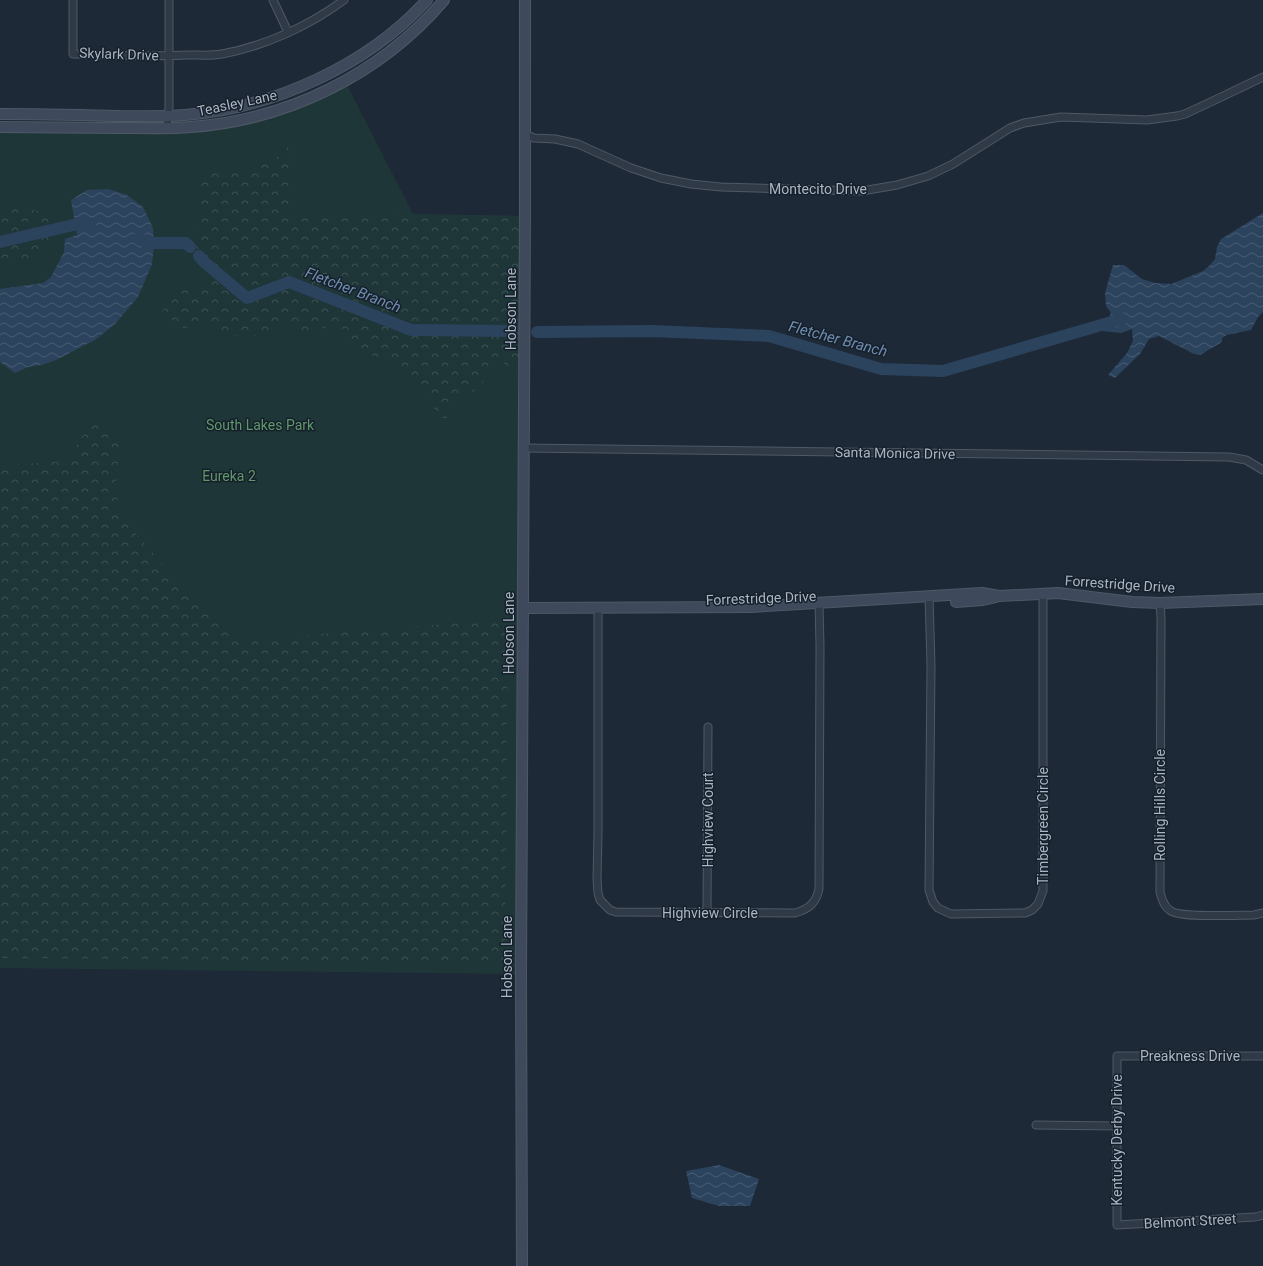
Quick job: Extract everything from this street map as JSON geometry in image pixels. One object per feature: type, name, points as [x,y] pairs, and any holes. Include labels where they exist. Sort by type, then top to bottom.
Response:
[{"type":"street","name":"Skylark Drive","points":[[73,0],[73,54],[169,56]]},
{"type":"street","points":[[168,128],[169,0]]},
{"type":"street","points":[[273,0],[288,32]]},
{"type":"street","points":[[169,56],[221,54],[258,44],[288,32],[328,12],[344,0]]},
{"type":"street","name":"Teasley Lane","points":[[0,114],[169,116],[212,112],[247,106],[286,93],[332,72],[355,59],[396,29],[427,0]]},
{"type":"street","name":"Teasley Lane","points":[[0,127],[191,127],[235,121],[294,105],[338,85],[383,57],[405,40],[444,0]]},
{"type":"street","name":"Hobson Lane","points":[[522,1266],[521,966],[525,0]]},
{"type":"street","name":"Montecito Drive","points":[[524,134],[534,138],[555,139],[578,144],[631,168],[661,178],[691,184],[721,187],[862,191],[928,176],[952,164],[1010,128],[1024,123],[1061,117],[1147,120],[1177,116],[1185,114],[1263,77]]},
{"type":"street","name":"Santa Monica Drive","points":[[524,448],[1229,457],[1246,460],[1263,470]]},
{"type":"street","name":"Forrestridge Drive","points":[[523,611],[722,614],[929,600],[983,600],[1000,596],[1044,593],[1058,593],[1132,602],[1160,603],[1263,599]]},
{"type":"street","name":"Timbergreen Circle","points":[[929,600],[931,665],[931,896],[938,908],[952,914],[1019,914],[1032,910],[1038,904],[1044,892],[1044,593]]},
{"type":"street","name":"Rolling Hills Circle","points":[[1160,603],[1160,892],[1162,899],[1171,912],[1184,915],[1254,915],[1263,913]]},
{"type":"street","name":"Highview Circle","points":[[598,611],[597,879],[600,900],[610,910],[616,912],[795,913],[809,908],[818,895],[819,889],[819,607]]},
{"type":"street","name":"Highview Court","points":[[707,913],[708,727]]},
{"type":"street","name":"Preakness Drive","points":[[1117,1056],[1263,1056]]},
{"type":"street","name":"Kentucky Derby Drive","points":[[1117,1056],[1117,1225]]},
{"type":"street","points":[[1036,1125],[1117,1126]]},
{"type":"street","name":"Belmont Street","points":[[1117,1225],[1255,1217],[1263,1215]]},
{"type":"green space","name":"South Lakes Park","points":[[345,81],[413,214],[522,216],[517,974],[0,968],[0,128],[167,128],[235,121]]},
{"type":"green space","points":[[292,143],[289,218],[396,216],[401,208],[413,214],[522,216],[519,363],[515,371],[508,368],[503,362],[495,367],[479,387],[449,408],[447,418],[440,418],[419,385],[400,376],[396,365],[379,360],[352,341],[350,330],[327,327],[304,333],[286,323],[262,336],[233,336],[207,325],[182,328],[162,312],[175,294],[184,290],[196,288],[204,278],[215,273],[204,259],[192,256],[201,219],[201,185],[212,172],[225,168],[236,172],[273,160]]},
{"type":"green space","points":[[10,209],[43,212],[61,224],[60,230],[40,256],[27,265],[9,260],[0,267],[0,213]]},
{"type":"green space","points":[[98,422],[121,443],[116,474],[118,512],[140,539],[234,641],[508,619],[505,962],[0,958],[0,466],[76,460],[77,441]]},
{"type":"water","points":[[108,189],[127,195],[143,207],[153,228],[154,245],[152,264],[138,297],[115,324],[95,340],[56,360],[42,365],[28,367],[15,373],[0,362],[0,289],[43,283],[51,277],[64,252],[65,239],[77,235],[71,200],[87,190]]},
{"type":"water","points":[[1263,213],[1263,312],[1258,317],[1251,330],[1227,335],[1222,338],[1222,342],[1200,355],[1194,354],[1159,336],[1149,339],[1140,354],[1115,378],[1108,375],[1127,353],[1133,341],[1132,329],[1121,333],[1102,331],[1111,313],[1106,306],[1105,293],[1113,265],[1124,265],[1142,279],[1155,283],[1171,284],[1203,271],[1215,259],[1217,247],[1221,239]]},
{"type":"water","points":[[719,1165],[759,1179],[750,1206],[719,1206],[692,1198],[686,1171]]},
{"type":"waterway","name":"Fletcher Branch","points":[[0,242],[82,223],[90,225]]},
{"type":"waterway","name":"Fletcher Branch","points":[[139,239],[150,243],[186,243],[190,247]]},
{"type":"waterway","name":"Fletcher Branch","points":[[199,256],[204,262],[247,298],[289,282],[411,330],[514,331]]},
{"type":"waterway","name":"Fletcher Branch","points":[[537,332],[652,331],[769,336],[881,369],[943,371],[1122,319]]},
{"type":"park label","name":"Eureka 2","points":[[229,476]]}]
